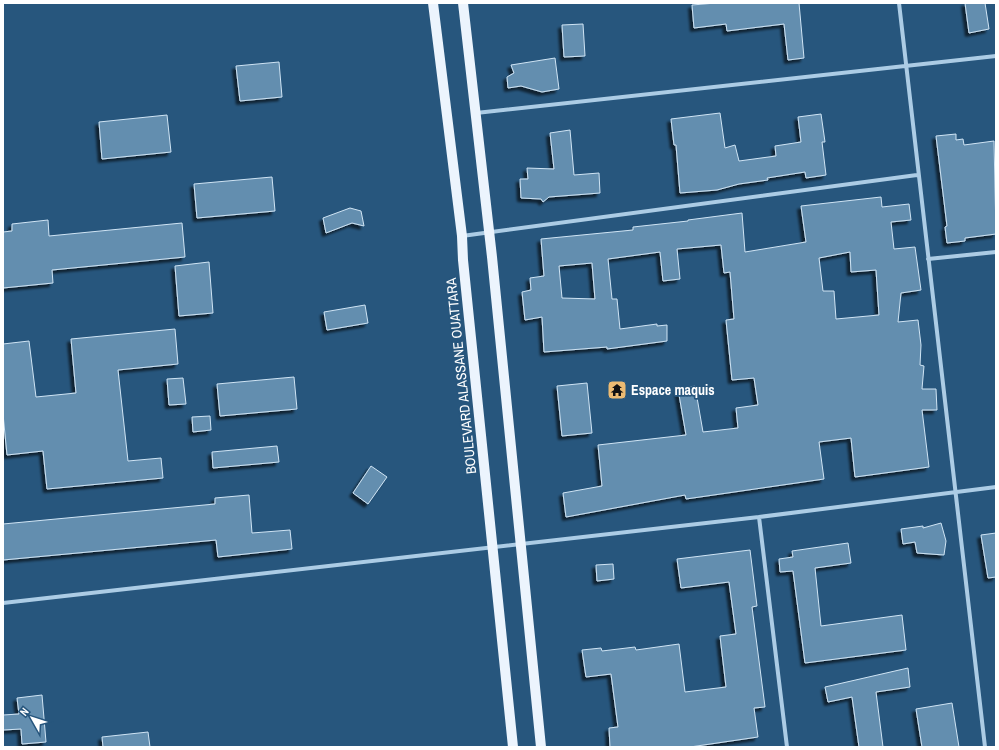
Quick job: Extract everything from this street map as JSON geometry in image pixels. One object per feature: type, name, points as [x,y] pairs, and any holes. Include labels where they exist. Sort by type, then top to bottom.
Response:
[{"type":"main road","name":"BOULEVARD ALASSANE OUATTARA","points":[[433,3],[462,236],[513,747]]},
{"type":"main road","points":[[463,3],[522,544],[541,747]]},
{"type":"street","points":[[899,3],[917,175],[956,492],[985,747]]},
{"type":"street","points":[[476,113],[996,56]]},
{"type":"street","points":[[462,236],[917,175]]},
{"type":"street","points":[[928,259],[996,252]]},
{"type":"street","points":[[3,603],[759,517],[996,487]]},
{"type":"street","points":[[759,517],[787,747]]},
{"type":"building","points":[[716,3],[799,3],[804,58],[788,60],[784,24],[727,31],[726,24],[694,28],[692,5]]},
{"type":"building","points":[[965,3],[985,3],[989,29],[969,33]]},
{"type":"building","points":[[583,24],[585,56],[564,57],[562,25]]},
{"type":"building","points":[[555,58],[559,89],[542,92],[521,86],[508,88],[507,77],[514,73],[511,65]]},
{"type":"building","points":[[279,62],[282,97],[240,101],[236,66]]},
{"type":"building","points":[[720,113],[725,148],[735,145],[739,161],[776,156],[775,146],[801,142],[798,117],[821,114],[825,142],[822,142],[826,175],[806,178],[805,172],[767,178],[768,180],[739,184],[717,190],[680,193],[676,145],[674,145],[671,119]]},
{"type":"building","points":[[167,115],[171,152],[102,159],[99,122]]},
{"type":"building","points":[[570,130],[574,175],[599,173],[600,193],[549,197],[543,202],[541,199],[521,198],[520,179],[528,179],[527,168],[554,169],[550,133]]},
{"type":"building","points":[[956,134],[956,140],[963,139],[964,145],[994,141],[996,234],[965,238],[965,241],[947,243],[945,227],[947,226],[936,136]]},
{"type":"building","points":[[272,177],[275,211],[197,218],[194,184]]},
{"type":"building","points":[[881,197],[882,207],[909,204],[911,220],[891,222],[894,249],[915,247],[921,290],[901,293],[898,322],[918,320],[921,345],[920,365],[924,366],[922,389],[936,389],[937,410],[922,410],[929,467],[855,477],[851,438],[819,442],[824,479],[686,499],[685,495],[566,517],[563,493],[602,486],[598,445],[686,435],[678,389],[695,386],[703,432],[738,428],[736,408],[758,405],[754,378],[732,380],[726,320],[734,319],[730,272],[724,273],[721,245],[677,249],[680,279],[663,281],[660,252],[608,259],[612,299],[617,299],[620,329],[657,324],[657,326],[667,325],[667,341],[607,349],[607,347],[544,352],[542,317],[525,320],[522,292],[531,290],[530,278],[544,276],[541,239],[633,230],[633,227],[742,213],[745,252],[806,242],[801,206]],"holes":[[[850,252],[851,272],[876,270],[879,315],[836,319],[834,291],[823,291],[819,258]],[[592,263],[595,299],[562,298],[559,266]]]},
{"type":"building","points":[[350,208],[361,211],[364,226],[352,223],[326,233],[323,218]]},
{"type":"building","points":[[48,220],[49,236],[182,223],[185,257],[52,270],[53,283],[3,288],[3,232],[12,231],[12,224]]},
{"type":"building","points":[[209,262],[213,313],[179,316],[175,266]]},
{"type":"building","points":[[365,305],[368,323],[327,330],[324,312]]},
{"type":"building","points":[[175,329],[178,364],[118,370],[128,461],[161,458],[163,478],[47,489],[43,451],[7,455],[3,414],[3,344],[29,341],[36,397],[76,393],[71,339]]},
{"type":"building","points":[[294,377],[297,409],[220,416],[217,384]]},
{"type":"building","points":[[183,378],[186,404],[169,405],[167,379]]},
{"type":"building","points":[[587,383],[592,433],[562,436],[557,386]]},
{"type":"building","points":[[210,416],[211,430],[193,432],[192,417]]},
{"type":"building","points":[[277,446],[279,462],[213,468],[212,452]]},
{"type":"building","points":[[371,466],[387,477],[368,504],[353,493]]},
{"type":"building","points":[[249,495],[252,533],[290,530],[292,549],[218,557],[216,540],[3,560],[3,524],[215,504],[215,498]]},
{"type":"building","points":[[941,523],[946,541],[944,555],[917,553],[915,542],[903,544],[901,529],[923,526],[923,528]]},
{"type":"building","points":[[996,533],[996,577],[988,578],[981,535]]},
{"type":"building","points":[[848,543],[851,563],[815,568],[821,626],[902,615],[906,650],[805,663],[793,571],[780,572],[779,559],[793,557],[792,551]]},
{"type":"building","points":[[750,550],[757,606],[752,607],[765,707],[754,708],[758,737],[690,747],[610,747],[609,728],[618,727],[611,674],[586,677],[582,650],[601,648],[602,651],[635,647],[636,650],[679,644],[685,692],[726,687],[720,636],[736,634],[729,582],[681,588],[677,559]]},
{"type":"building","points":[[613,564],[614,579],[597,581],[596,565]]},
{"type":"building","points":[[908,668],[910,687],[876,692],[883,747],[859,747],[852,697],[828,702],[825,687]]},
{"type":"building","points":[[42,695],[46,742],[22,744],[21,729],[3,730],[3,715],[19,714],[17,698]]},
{"type":"building","points":[[952,703],[959,747],[922,747],[916,709]]},
{"type":"building","points":[[148,732],[150,747],[103,747],[102,737]]},
{"type":"place","name":"Espace maquis","points":[[617,390]]}]
